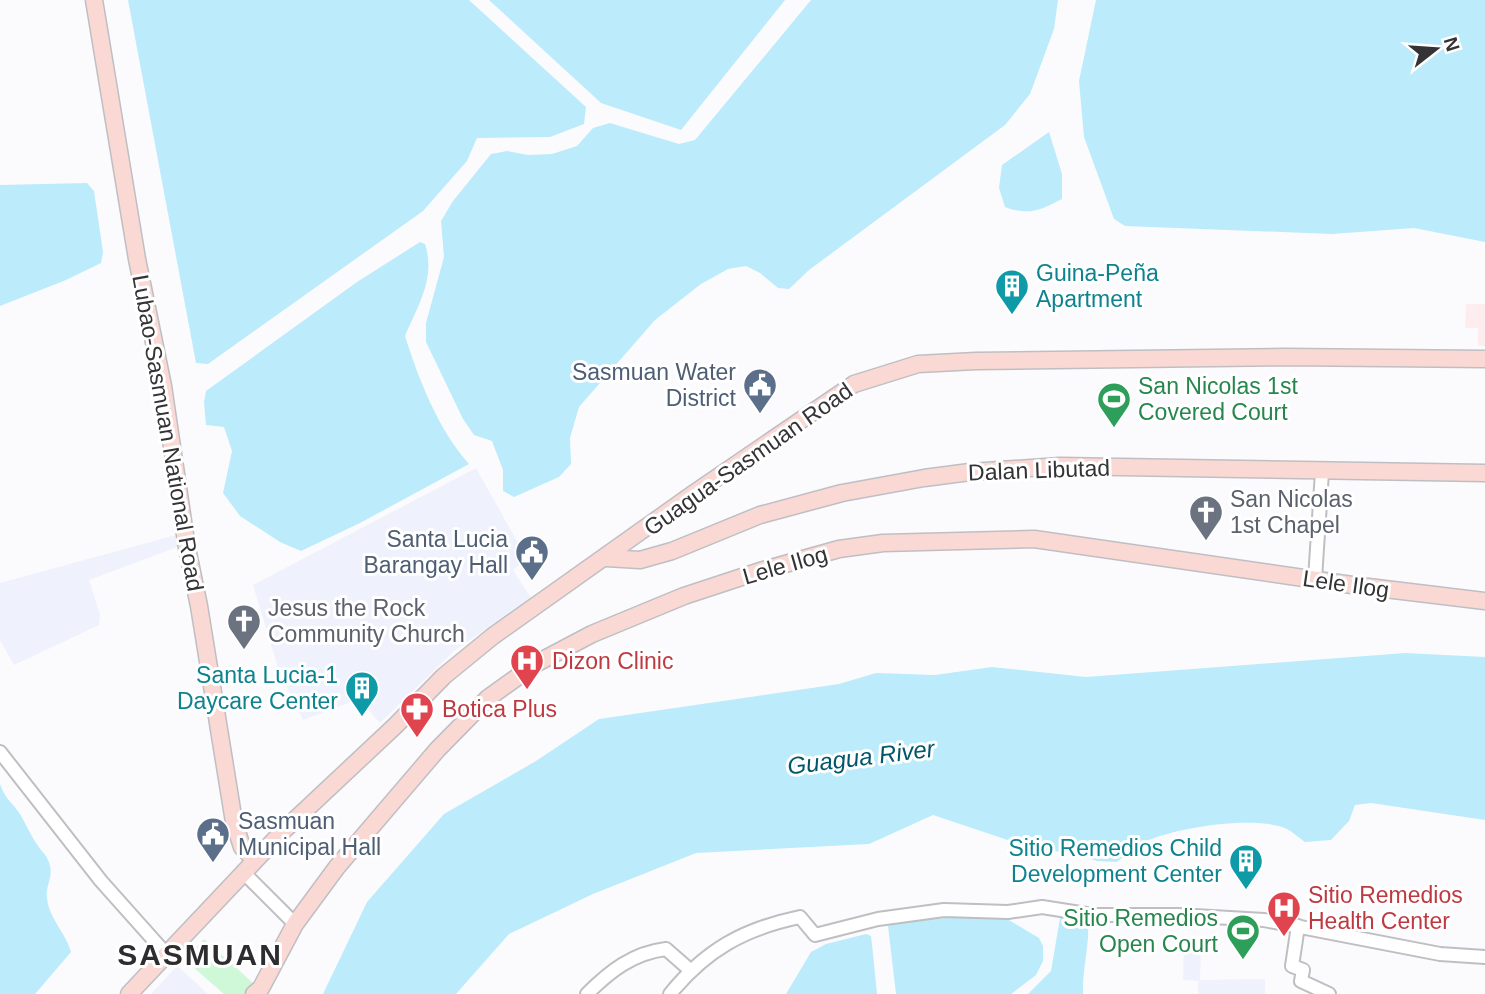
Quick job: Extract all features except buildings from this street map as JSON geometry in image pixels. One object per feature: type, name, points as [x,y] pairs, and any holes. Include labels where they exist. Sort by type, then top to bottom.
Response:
[{"type":"street","name":"Lubao-Sasmuan National Road","points":[[94,0],[137,259],[163,386],[187,548],[234,822],[249,866]]},
{"type":"street","name":"Guagua-Sasmuan Road","points":[[129,994],[283,831],[444,676],[493,636],[854,384],[918,364],[1072,358],[1485,359]]},
{"type":"street","name":"Dalan Libutad","points":[[606,558],[640,560],[672,551],[771,512],[842,493],[970,472],[1060,466],[1485,473]]},
{"type":"street","points":[[1315,579],[1322,472]]},
{"type":"street","name":"Lele Ilog","points":[[261,992],[295,924],[383,811],[488,698],[548,657],[592,634],[684,596],[760,571],[839,549],[883,542],[1004,538],[1044,540],[1485,601]]},
{"type":"street","points":[[0,752],[101,881],[167,955]]},
{"type":"street","points":[[249,866],[295,924]]},
{"type":"street","points":[[670,994],[690,970],[736,937],[775,922],[800,917],[815,935],[878,919],[944,910],[1008,912],[1042,907],[1093,915],[1178,915],[1264,920],[1440,954],[1485,957]]},
{"type":"street","points":[[1298,926],[1292,966],[1303,970],[1301,981],[1329,994]]},
{"type":"street","points":[[587,994],[623,962],[649,951],[666,949],[690,970]]},
{"type":"shaded area","points":[[1466,304],[1485,304],[1485,346],[1478,346],[1478,328],[1465,328]]},
{"type":"shaded area","points":[[476,468],[527,559],[513,570],[531,598],[454,651],[380,723],[359,699],[303,720],[279,671],[253,585]]},
{"type":"shaded area","points":[[176,535],[180,546],[89,580],[100,615],[99,625],[14,665],[0,640],[0,583]]},
{"type":"shaded area","points":[[1184,948],[1201,949],[1200,980],[1265,979],[1265,994],[1198,994],[1198,981],[1183,980]]},
{"type":"shaded area","points":[[177,966],[185,973],[208,994],[151,994]]},
{"type":"green space","points":[[204,939],[253,983],[244,994],[224,994],[185,960]]},
{"type":"water","points":[[128,0],[469,0],[586,107],[584,124],[550,137],[477,138],[467,161],[423,211],[208,364],[196,363]]},
{"type":"water","points":[[489,0],[785,0],[681,130],[601,103]]},
{"type":"water","points":[[811,0],[1058,0],[1054,29],[1030,94],[1005,125],[809,270],[789,289],[778,288],[760,273],[746,266],[728,269],[701,284],[655,320],[579,407],[570,438],[571,464],[559,477],[514,497],[503,491],[503,470],[492,441],[474,435],[463,419],[426,342],[426,323],[444,257],[441,221],[453,201],[491,154],[507,151],[528,155],[552,154],[577,146],[593,128],[610,123],[679,144],[695,140]]},
{"type":"water","points":[[1096,0],[1485,0],[1485,242],[1414,228],[1332,234],[1125,226],[1114,219],[1084,137],[1079,81]]},
{"type":"water","points":[[1049,132],[1062,174],[1062,199],[1028,211],[1005,207],[999,188],[1002,165]]},
{"type":"water","points":[[87,183],[94,191],[103,252],[101,263],[0,306],[0,185]]},
{"type":"water","points":[[420,242],[425,244],[428,256],[427,280],[405,336],[439,420],[469,464],[360,523],[301,551],[280,542],[240,516],[223,493],[232,451],[224,427],[206,425],[206,391],[357,282]]},
{"type":"water","name":"Guagua River","points":[[1405,653],[1485,657],[1485,820],[1371,803],[1355,805],[1349,821],[1331,840],[1305,842],[1287,829],[1273,825],[1212,825],[1151,839],[1135,847],[1117,862],[1097,861],[1066,852],[1037,850],[933,815],[869,844],[696,853],[593,894],[509,934],[456,994],[323,994],[367,902],[444,814],[536,761],[599,719],[839,684],[876,673],[935,675],[992,667],[1086,677]]},
{"type":"water","points":[[0,784],[49,863],[51,874],[47,893],[48,906],[71,952],[35,994],[0,994]]},
{"type":"water","points":[[1004,917],[1039,938],[1043,946],[1043,961],[1036,975],[1011,994],[896,994],[888,926],[897,921]]},
{"type":"water","points":[[1060,918],[1088,920],[1083,994],[1028,994],[1051,971]]},
{"type":"water","points":[[866,934],[871,936],[877,994],[786,994],[811,952],[826,944]]},
{"type":"place","name":"Guina-Peña Apartment","points":[[1012,316]]},
{"type":"place","name":"Sasmuan Water District","points":[[760,415]]},
{"type":"place","name":"San Nicolas 1st Covered Court","points":[[1114,429]]},
{"type":"place","name":"San Nicolas 1st Chapel","points":[[1206,542]]},
{"type":"place","name":"Santa Lucia Barangay Hall","points":[[532,582]]},
{"type":"place","name":"Jesus the Rock Community Church","points":[[244,651]]},
{"type":"place","name":"Dizon Clinic","points":[[527,691]]},
{"type":"place","name":"Santa Lucia-1 Daycare Center","points":[[362,718]]},
{"type":"place","name":"Botica Plus","points":[[417,739]]},
{"type":"place","name":"Sasmuan Municipal Hall","points":[[213,864]]},
{"type":"place","name":"Sitio Remedios Child Development Center","points":[[1246,891]]},
{"type":"place","name":"Sitio Remedios Health Center","points":[[1284,938]]},
{"type":"place","name":"Sitio Remedios Open Court","points":[[1243,961]]},
{"type":"district","name":"SASMUAN","points":[[200,954]]}]
